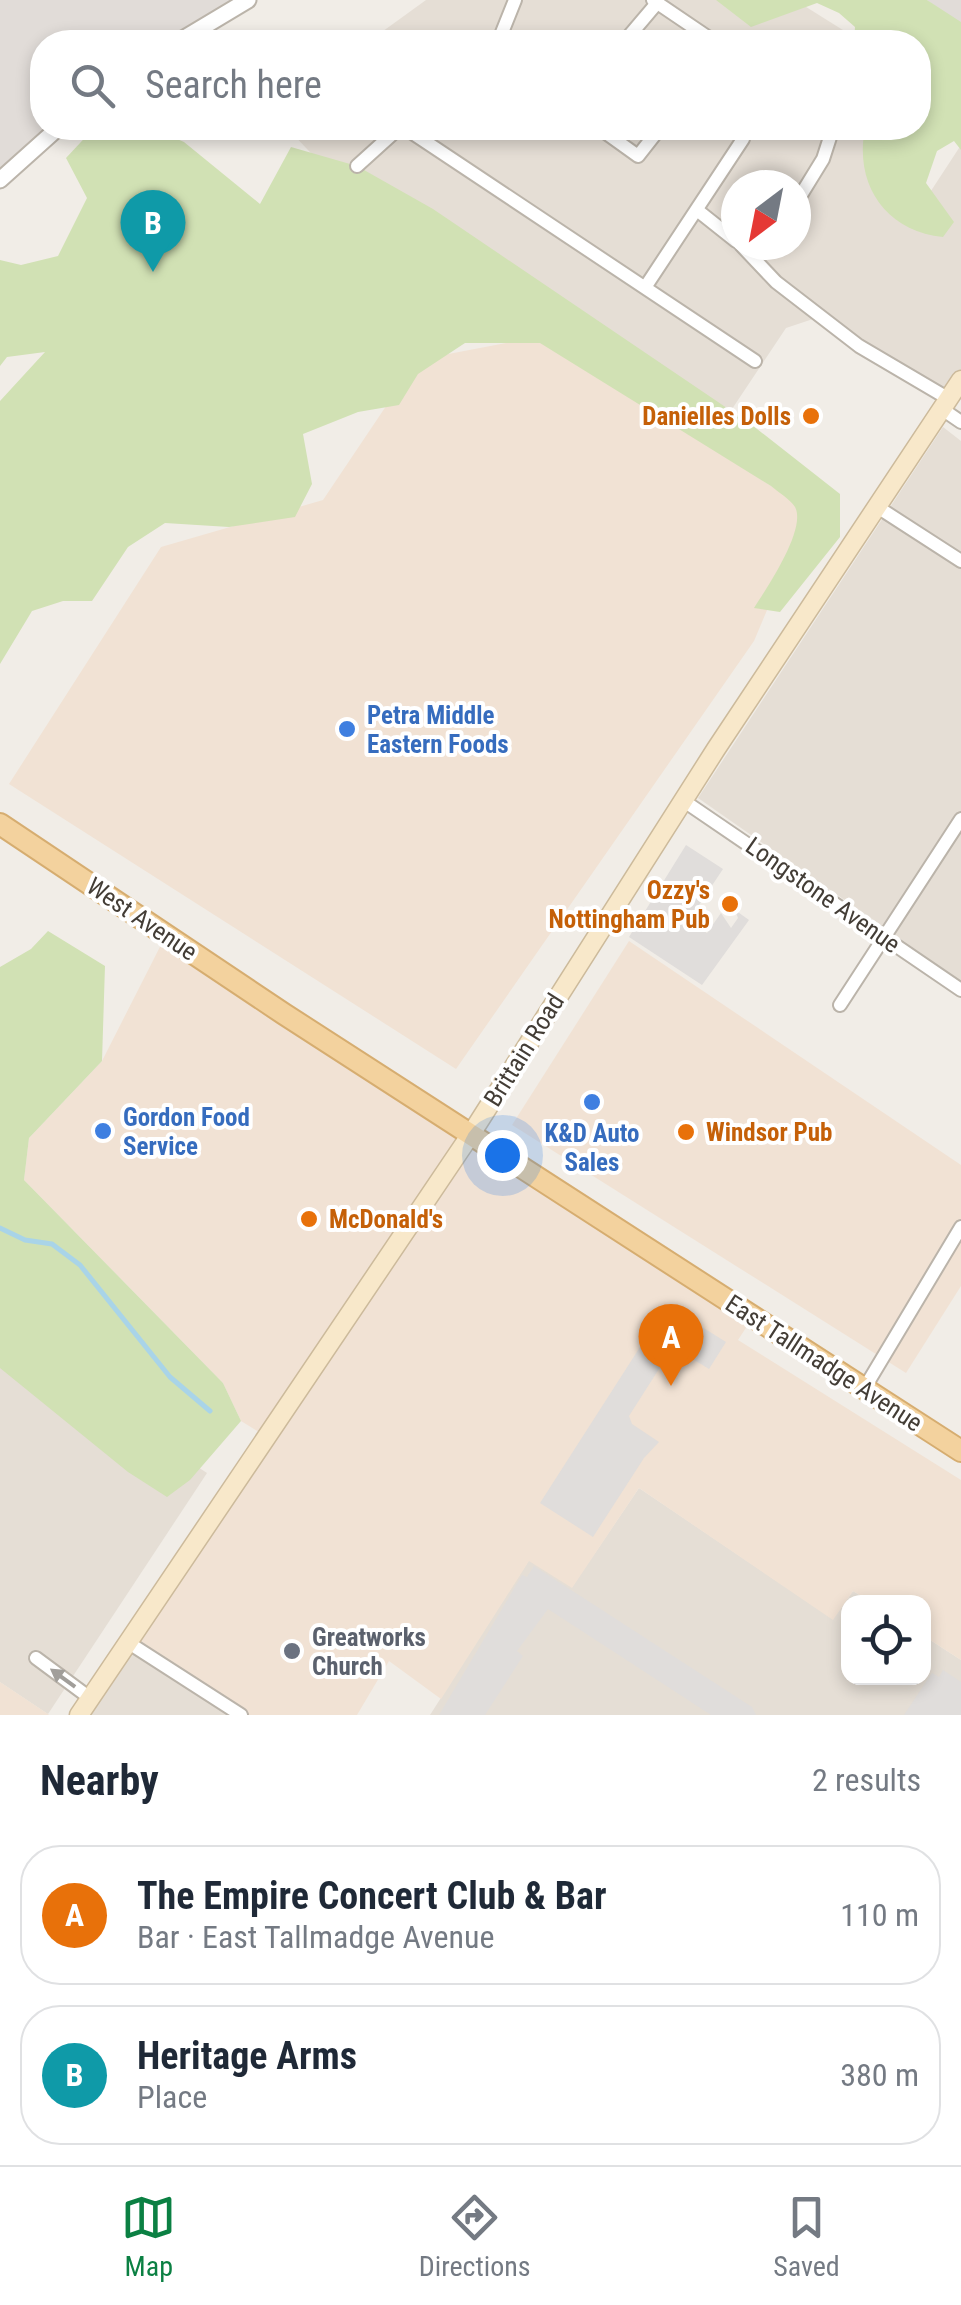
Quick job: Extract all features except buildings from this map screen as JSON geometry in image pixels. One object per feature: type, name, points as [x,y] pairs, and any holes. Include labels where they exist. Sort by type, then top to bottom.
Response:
[{"type":"main road","name":"Brittain Road","points":[[79,1715],[470,1134],[961,380]]},
{"type":"main road","name":"West Avenue","points":[[0,824],[284,1014]]},
{"type":"main road","name":"East Tallmadge Avenue","points":[[284,1014],[961,1452]]},
{"type":"street","points":[[198,30],[248,0]]},
{"type":"street","points":[[504,30],[516,0]]},
{"type":"street","points":[[633,30],[655,2],[697,30]]},
{"type":"street","points":[[0,180],[45,140]]},
{"type":"street","points":[[356,166],[387,140]]},
{"type":"street","points":[[421,140],[755,361]]},
{"type":"street","points":[[615,140],[638,156],[651,140]]},
{"type":"street","points":[[646,286],[743,140]]},
{"type":"street","points":[[811,179],[823,160],[829,140]]},
{"type":"street","points":[[696,210],[721,230]]},
{"type":"street","points":[[760,260],[776,282],[859,346],[945,404],[961,422]]},
{"type":"street","points":[[879,508],[961,560]]},
{"type":"street","name":"Longstone Avenue","points":[[684,801],[961,990]]},
{"type":"street","points":[[840,1006],[961,818]]},
{"type":"street","points":[[864,1389],[961,1226]]},
{"type":"street","points":[[129,1643],[241,1715]]},
{"type":"street","points":[[36,1658],[90,1698]]},
{"type":"shaded area","points":[[0,0],[248,0],[198,30],[30,30],[30,140],[45,140],[0,180]]},
{"type":"shaded area","points":[[426,0],[795,0],[843,30],[385,30]]},
{"type":"shaded area","points":[[927,0],[961,0],[961,22],[958,23]]},
{"type":"shaded area","points":[[298,140],[916,140],[925,200],[961,145],[961,380],[949,399],[822,316],[786,328],[720,427],[348,192]]},
{"type":"shaded area","points":[[543,336],[809,511],[754,641],[456,1069],[9,784],[161,547],[323,500],[417,360]]},
{"type":"shaded area","points":[[943,427],[961,441],[961,981],[698,798]]},
{"type":"shaded area","points":[[686,845],[723,869],[689,920],[707,933],[721,913],[731,928],[738,918],[735,910],[749,920],[702,985],[629,937]]},
{"type":"shaded area","points":[[166,935],[753,1317],[738,1340],[961,1480],[961,1660],[931,1641],[931,1595],[860,1595],[853,1591],[841,1595],[841,1608],[833,1620],[639,1488],[572,1588],[529,1561],[441,1699],[389,1661],[357,1715],[240,1715],[129,1643],[267,1437],[241,1421],[223,1383],[24,1180],[29,1138],[102,1061]]},
{"type":"shaded area","points":[[629,941],[961,1165],[961,1286],[906,1373],[512,1125]]},
{"type":"shaded area","points":[[667,1305],[726,1342],[709,1369],[673,1347],[629,1416],[632,1424],[659,1442],[644,1458],[593,1537],[540,1503]]},
{"type":"shaded area","points":[[0,1338],[207,1473],[48,1714],[0,1682]]},
{"type":"shaded area","points":[[639,1488],[833,1619],[841,1608],[841,1685],[931,1685],[931,1641],[961,1660],[961,1715],[430,1715],[529,1560],[572,1587]]},
{"type":"shaded area","points":[[534,1566],[752,1707],[756,1715],[711,1715],[548,1609],[517,1651],[523,1656],[485,1715],[439,1715],[522,1575],[527,1577]]},
{"type":"shaded area","points":[[130,1649],[233,1715],[87,1715]]},
{"type":"shaded area","points":[[943,1670],[961,1682],[961,1715],[904,1715],[924,1685],[931,1685],[932,1673],[939,1677]]},
{"type":"shaded area","points":[[0,1682],[48,1714],[49,1715],[0,1715]]},
{"type":"green space","points":[[716,0],[927,0],[961,22],[961,150],[954,141],[937,151],[926,183],[954,222],[943,237],[923,233],[890,215],[878,201],[864,168],[864,140],[931,140],[931,30],[855,30],[839,13],[817,3],[751,27]]},
{"type":"green space","points":[[83,140],[179,140],[260,204],[291,147],[357,166],[433,209],[752,425],[840,494],[840,537],[780,612],[754,608],[790,544],[797,517],[790,501],[540,343],[465,343],[418,374],[399,405],[358,412],[303,434],[312,484],[295,517],[229,527],[165,523],[128,547],[92,601],[63,601],[32,611],[0,664],[0,401],[45,352],[7,357],[0,366],[0,260],[21,265],[58,256],[87,198],[66,158]]},
{"type":"green space","points":[[48,931],[105,966],[102,1061],[29,1138],[24,1180],[223,1383],[241,1421],[190,1480],[167,1497],[128,1472],[0,1368],[0,967],[31,949]]},
{"type":"waterway","points":[[0,1228],[25,1240],[52,1244],[80,1265],[170,1377],[210,1411]]},
{"type":"place","name":"Heritage Arms","points":[[153,272]]},
{"type":"place","name":"Danielles Dolls","points":[[811,416]]},
{"type":"place","name":"Petra Middle Eastern Foods","points":[[347,729]]},
{"type":"place","name":"Ozzy's Nottingham Pub","points":[[730,904]]},
{"type":"place","name":"K&D Auto Sales","points":[[592,1102]]},
{"type":"place","name":"Gordon Food Service","points":[[103,1131]]},
{"type":"place","name":"Windsor Pub","points":[[686,1132]]},
{"type":"place","name":"McDonald's","points":[[309,1219]]},
{"type":"place","name":"The Empire Concert Club & Bar","points":[[671,1386]]},
{"type":"place","name":"Greatworks Church","points":[[292,1651]]}]
